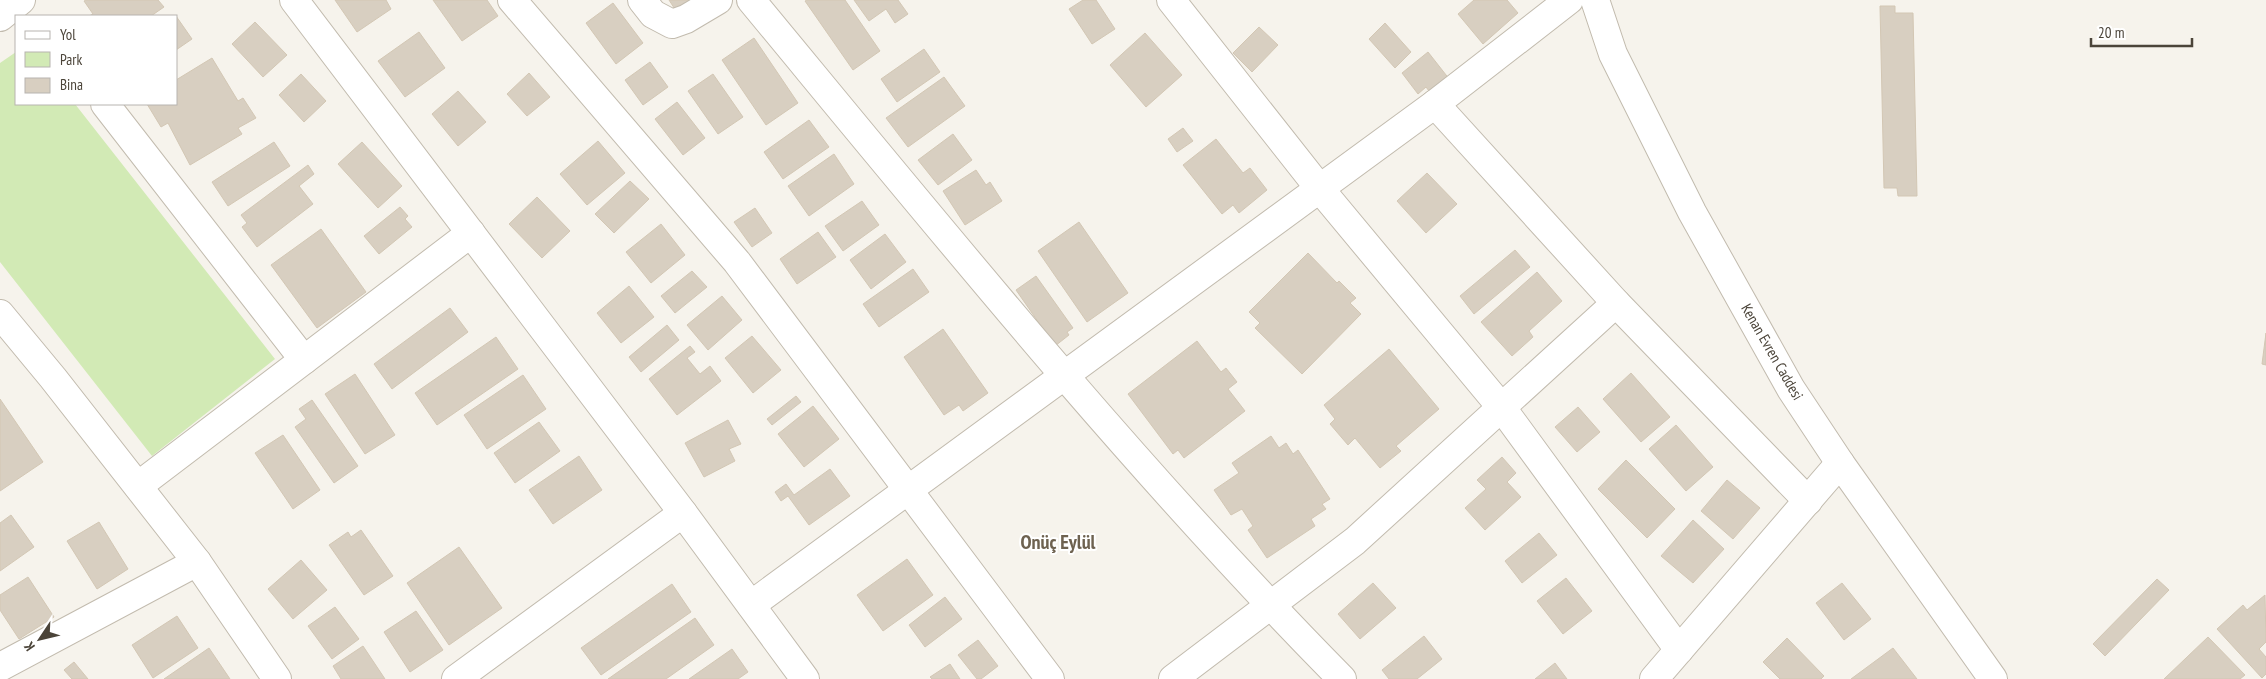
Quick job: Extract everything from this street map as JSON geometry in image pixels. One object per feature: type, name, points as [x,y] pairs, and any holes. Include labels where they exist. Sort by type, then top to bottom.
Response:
[{"type":"street","points":[[0,17],[23,0],[36,15]]},
{"type":"street","points":[[294,0],[683,513],[805,679]]},
{"type":"street","points":[[512,0],[737,262],[1050,679]]},
{"type":"street","points":[[642,0],[653,14],[672,24],[686,19],[718,0]]},
{"type":"street","points":[[750,0],[1064,377],[1270,606],[1342,679]]},
{"type":"street","points":[[1171,0],[1320,189],[1502,408],[1679,650]]},
{"type":"street","points":[[751,605],[1435,104],[1569,0]]},
{"type":"street","name":"Kenan Evren Caddesi","points":[[1595,0],[1613,54],[1692,212],[1791,389],[1840,463],[1993,679]]},
{"type":"street","points":[[1435,104],[1616,303],[1808,501]]},
{"type":"street","points":[[105,105],[304,360]]},
{"type":"street","points":[[138,486],[471,233]]},
{"type":"street","points":[[1173,679],[1355,542],[1616,303]]},
{"type":"street","points":[[4,327],[138,486],[197,562],[277,679]]},
{"type":"street","points":[[1654,679],[1840,463]]},
{"type":"street","points":[[456,679],[683,513]]},
{"type":"street","points":[[0,667],[197,562]]},
{"type":"green space","points":[[15,53],[15,105],[76,105],[275,359],[152,456],[0,262],[0,63]]},
{"type":"building","points":[[158,0],[164,7],[152,15],[91,15],[93,14],[84,1]]},
{"type":"building","points":[[335,0],[386,0],[391,9],[357,32]]},
{"type":"building","points":[[433,0],[487,0],[498,16],[462,41]]},
{"type":"building","points":[[669,0],[695,0],[680,17]]},
{"type":"building","points":[[845,0],[880,51],[853,70],[805,1]]},
{"type":"building","points":[[854,0],[898,0],[908,14],[895,23],[886,9],[869,21]]},
{"type":"building","points":[[1083,0],[1096,0],[1115,29],[1092,44],[1069,9]]},
{"type":"building","points":[[1474,0],[1507,0],[1518,13],[1483,44],[1458,14]]},
{"type":"building","points":[[613,3],[643,43],[616,64],[586,23]]},
{"type":"building","points":[[1880,6],[1895,6],[1895,13],[1913,13],[1917,196],[1898,196],[1897,188],[1884,188]]},
{"type":"building","points":[[178,19],[192,39],[178,49]]},
{"type":"building","points":[[255,22],[287,55],[263,77],[232,44]]},
{"type":"building","points":[[1385,23],[1411,52],[1395,68],[1369,39]]},
{"type":"building","points":[[1259,27],[1278,45],[1252,72],[1233,53]]},
{"type":"building","points":[[419,32],[445,68],[405,97],[378,61]]},
{"type":"building","points":[[1145,33],[1182,75],[1146,107],[1110,65]]},
{"type":"building","points":[[754,38],[798,103],[766,125],[722,60]]},
{"type":"building","points":[[924,49],[940,72],[897,102],[881,79]]},
{"type":"building","points":[[1428,52],[1450,80],[1432,95],[1426,87],[1418,94],[1402,73]]},
{"type":"building","points":[[212,58],[238,101],[243,98],[256,118],[238,128],[242,134],[190,165],[168,123],[161,127],[148,105],[178,105],[178,79]]},
{"type":"building","points":[[650,62],[668,87],[643,105],[625,80]]},
{"type":"building","points":[[529,73],[550,97],[527,116],[507,94]]},
{"type":"building","points":[[301,74],[326,101],[304,122],[279,95]]},
{"type":"building","points":[[713,74],[743,117],[718,134],[688,91]]},
{"type":"building","points":[[944,77],[965,106],[908,147],[886,118]]},
{"type":"building","points":[[458,91],[486,122],[458,146],[432,114]]},
{"type":"building","points":[[677,102],[705,138],[683,155],[655,119]]},
{"type":"building","points":[[809,120],[829,147],[783,179],[764,152]]},
{"type":"building","points":[[1183,128],[1193,141],[1177,152],[1168,139]]},
{"type":"building","points":[[953,134],[972,160],[938,185],[918,160]]},
{"type":"building","points":[[1216,139],[1243,173],[1250,168],[1267,190],[1239,213],[1233,205],[1222,214],[1183,165]]},
{"type":"building","points":[[598,141],[625,173],[587,205],[560,174]]},
{"type":"building","points":[[274,142],[290,166],[228,206],[212,182]]},
{"type":"building","points":[[362,142],[402,186],[378,208],[338,164]]},
{"type":"building","points":[[834,154],[854,184],[809,216],[788,186]]},
{"type":"building","points":[[308,165],[314,174],[299,186],[313,204],[257,247],[242,227],[247,223],[241,215]]},
{"type":"building","points":[[976,170],[986,185],[990,182],[1002,201],[965,225],[943,191]]},
{"type":"building","points":[[1427,173],[1457,204],[1426,233],[1397,201]]},
{"type":"building","points":[[630,181],[649,199],[614,233],[595,214]]},
{"type":"building","points":[[537,197],[570,231],[542,258],[509,224]]},
{"type":"building","points":[[862,201],[879,225],[843,251],[825,226]]},
{"type":"building","points":[[400,207],[408,216],[405,219],[412,227],[379,254],[364,236]]},
{"type":"building","points":[[755,208],[772,233],[752,247],[734,222]]},
{"type":"building","points":[[1079,222],[1128,293],[1087,322],[1038,251]]},
{"type":"building","points":[[661,224],[685,255],[651,283],[626,252]]},
{"type":"building","points":[[321,229],[366,292],[317,328],[271,265]]},
{"type":"building","points":[[818,232],[836,257],[797,284],[780,259]]},
{"type":"building","points":[[885,234],[906,262],[871,289],[850,260]]},
{"type":"building","points":[[1515,250],[1530,267],[1474,314],[1460,296]]},
{"type":"building","points":[[1308,253],[1337,283],[1339,281],[1356,298],[1350,303],[1361,314],[1302,374],[1255,328],[1260,323],[1249,312]]},
{"type":"building","points":[[913,269],[929,292],[879,327],[863,304]]},
{"type":"building","points":[[692,271],[707,287],[675,313],[661,296]]},
{"type":"building","points":[[1537,272],[1562,301],[1529,331],[1533,337],[1512,356],[1481,322]]},
{"type":"building","points":[[1036,276],[1073,328],[1067,332],[1069,335],[1055,346],[1016,290]]},
{"type":"building","points":[[629,286],[654,317],[621,343],[597,313]]},
{"type":"building","points":[[722,296],[742,320],[708,350],[687,325]]},
{"type":"building","points":[[450,308],[468,332],[392,389],[374,364]]},
{"type":"building","points":[[667,325],[679,340],[641,372],[629,357]]},
{"type":"building","points":[[943,329],[988,393],[963,411],[959,405],[944,415],[904,357]]},
{"type":"building","points":[[2266,333],[2266,365],[2262,364]]},
{"type":"building","points":[[752,336],[781,370],[753,393],[725,358]]},
{"type":"building","points":[[496,337],[518,369],[437,425],[415,393]]},
{"type":"building","points":[[1197,341],[1221,372],[1226,368],[1237,382],[1228,389],[1245,411],[1184,458],[1178,450],[1173,454],[1128,394]]},
{"type":"building","points":[[690,346],[695,352],[687,358],[700,374],[710,366],[721,381],[677,415],[649,379]]},
{"type":"building","points":[[1389,349],[1439,409],[1396,446],[1401,451],[1380,468],[1355,438],[1348,445],[1330,424],[1335,419],[1324,405]]},
{"type":"building","points":[[1631,373],[1670,417],[1641,442],[1603,399]]},
{"type":"building","points":[[355,374],[395,435],[365,454],[325,394]]},
{"type":"building","points":[[523,375],[546,409],[487,449],[464,415]]},
{"type":"building","points":[[796,396],[801,402],[772,425],[767,419]]},
{"type":"building","points":[[0,399],[43,462],[0,491]]},
{"type":"building","points":[[312,400],[358,466],[334,483],[295,427],[306,419],[299,409]]},
{"type":"building","points":[[813,406],[839,439],[804,467],[778,434]]},
{"type":"building","points":[[1578,407],[1600,432],[1577,452],[1555,427]]},
{"type":"building","points":[[728,420],[741,444],[729,449],[735,461],[704,477],[685,443]]},
{"type":"building","points":[[539,422],[560,451],[515,483],[494,453]]},
{"type":"building","points":[[1676,425],[1713,467],[1686,491],[1649,449]]},
{"type":"building","points":[[283,435],[320,490],[293,509],[255,453]]},
{"type":"building","points":[[1271,436],[1279,448],[1286,443],[1293,454],[1298,450],[1330,499],[1322,504],[1326,509],[1311,519],[1315,526],[1267,558],[1248,530],[1253,526],[1242,509],[1231,515],[1214,490],[1239,473],[1232,463]]},
{"type":"building","points":[[579,456],[602,490],[553,524],[529,490]]},
{"type":"building","points":[[1502,457],[1516,473],[1507,482],[1521,497],[1485,530],[1465,508],[1486,489],[1477,480]]},
{"type":"building","points":[[1626,460],[1675,509],[1647,538],[1598,489]]},
{"type":"building","points":[[830,469],[850,496],[809,525],[788,496],[781,501],[775,492],[786,484],[794,495]]},
{"type":"building","points":[[1727,480],[1760,508],[1733,539],[1701,511]]},
{"type":"building","points":[[11,515],[34,547],[0,571],[0,523]]},
{"type":"building","points":[[1693,520],[1724,549],[1693,583],[1661,556]]},
{"type":"building","points":[[99,522],[128,569],[97,589],[67,541]]},
{"type":"building","points":[[361,530],[393,576],[364,595],[329,545],[348,532],[351,537]]},
{"type":"building","points":[[1539,533],[1557,555],[1522,583],[1505,561]]},
{"type":"building","points":[[459,547],[502,608],[449,645],[407,583]]},
{"type":"building","points":[[907,559],[933,595],[883,631],[857,595]]},
{"type":"building","points":[[301,560],[327,590],[293,619],[268,589]]},
{"type":"building","points":[[28,577],[54,617],[19,639],[0,610],[0,595]]},
{"type":"building","points":[[1566,578],[1592,611],[1563,634],[1537,601]]},
{"type":"building","points":[[2157,579],[2169,590],[2105,656],[2093,644]]},
{"type":"building","points":[[1373,583],[1396,608],[1360,639],[1338,614]]},
{"type":"building","points":[[1842,583],[1871,619],[1844,640],[1816,603]]},
{"type":"building","points":[[672,584],[691,612],[601,675],[581,648]]},
{"type":"building","points":[[2265,595],[2266,642],[2259,649],[2266,657],[2266,674],[2262,678],[2217,629],[2243,605],[2247,610]]},
{"type":"building","points":[[945,597],[962,619],[925,647],[909,625]]},
{"type":"building","points":[[335,607],[359,639],[332,659],[308,626]]},
{"type":"building","points":[[416,611],[443,650],[410,672],[384,632]]},
{"type":"building","points":[[177,616],[198,648],[153,678],[132,645]]},
{"type":"building","points":[[695,618],[714,645],[666,679],[608,679]]},
{"type":"building","points":[[1424,636],[1442,659],[1417,679],[1389,679],[1382,670]]},
{"type":"building","points":[[2208,637],[2245,675],[2240,679],[2164,679]]},
{"type":"building","points":[[1787,638],[1824,676],[1821,679],[1780,679],[1763,662]]},
{"type":"building","points":[[978,640],[998,666],[981,679],[977,679],[958,655]]},
{"type":"building","points":[[363,646],[385,679],[341,679],[333,666]]},
{"type":"building","points":[[209,648],[230,679],[164,679]]},
{"type":"building","points":[[1893,648],[1917,679],[1851,679]]},
{"type":"building","points":[[732,649],[748,672],[738,679],[689,679]]},
{"type":"building","points":[[74,662],[88,679],[72,679],[64,670]]},
{"type":"building","points":[[1555,663],[1567,679],[1535,679]]},
{"type":"building","points":[[950,664],[960,679],[932,679],[930,677]]},
{"type":"district","name":"Onüç Eylül","points":[[1058,542]]}]
